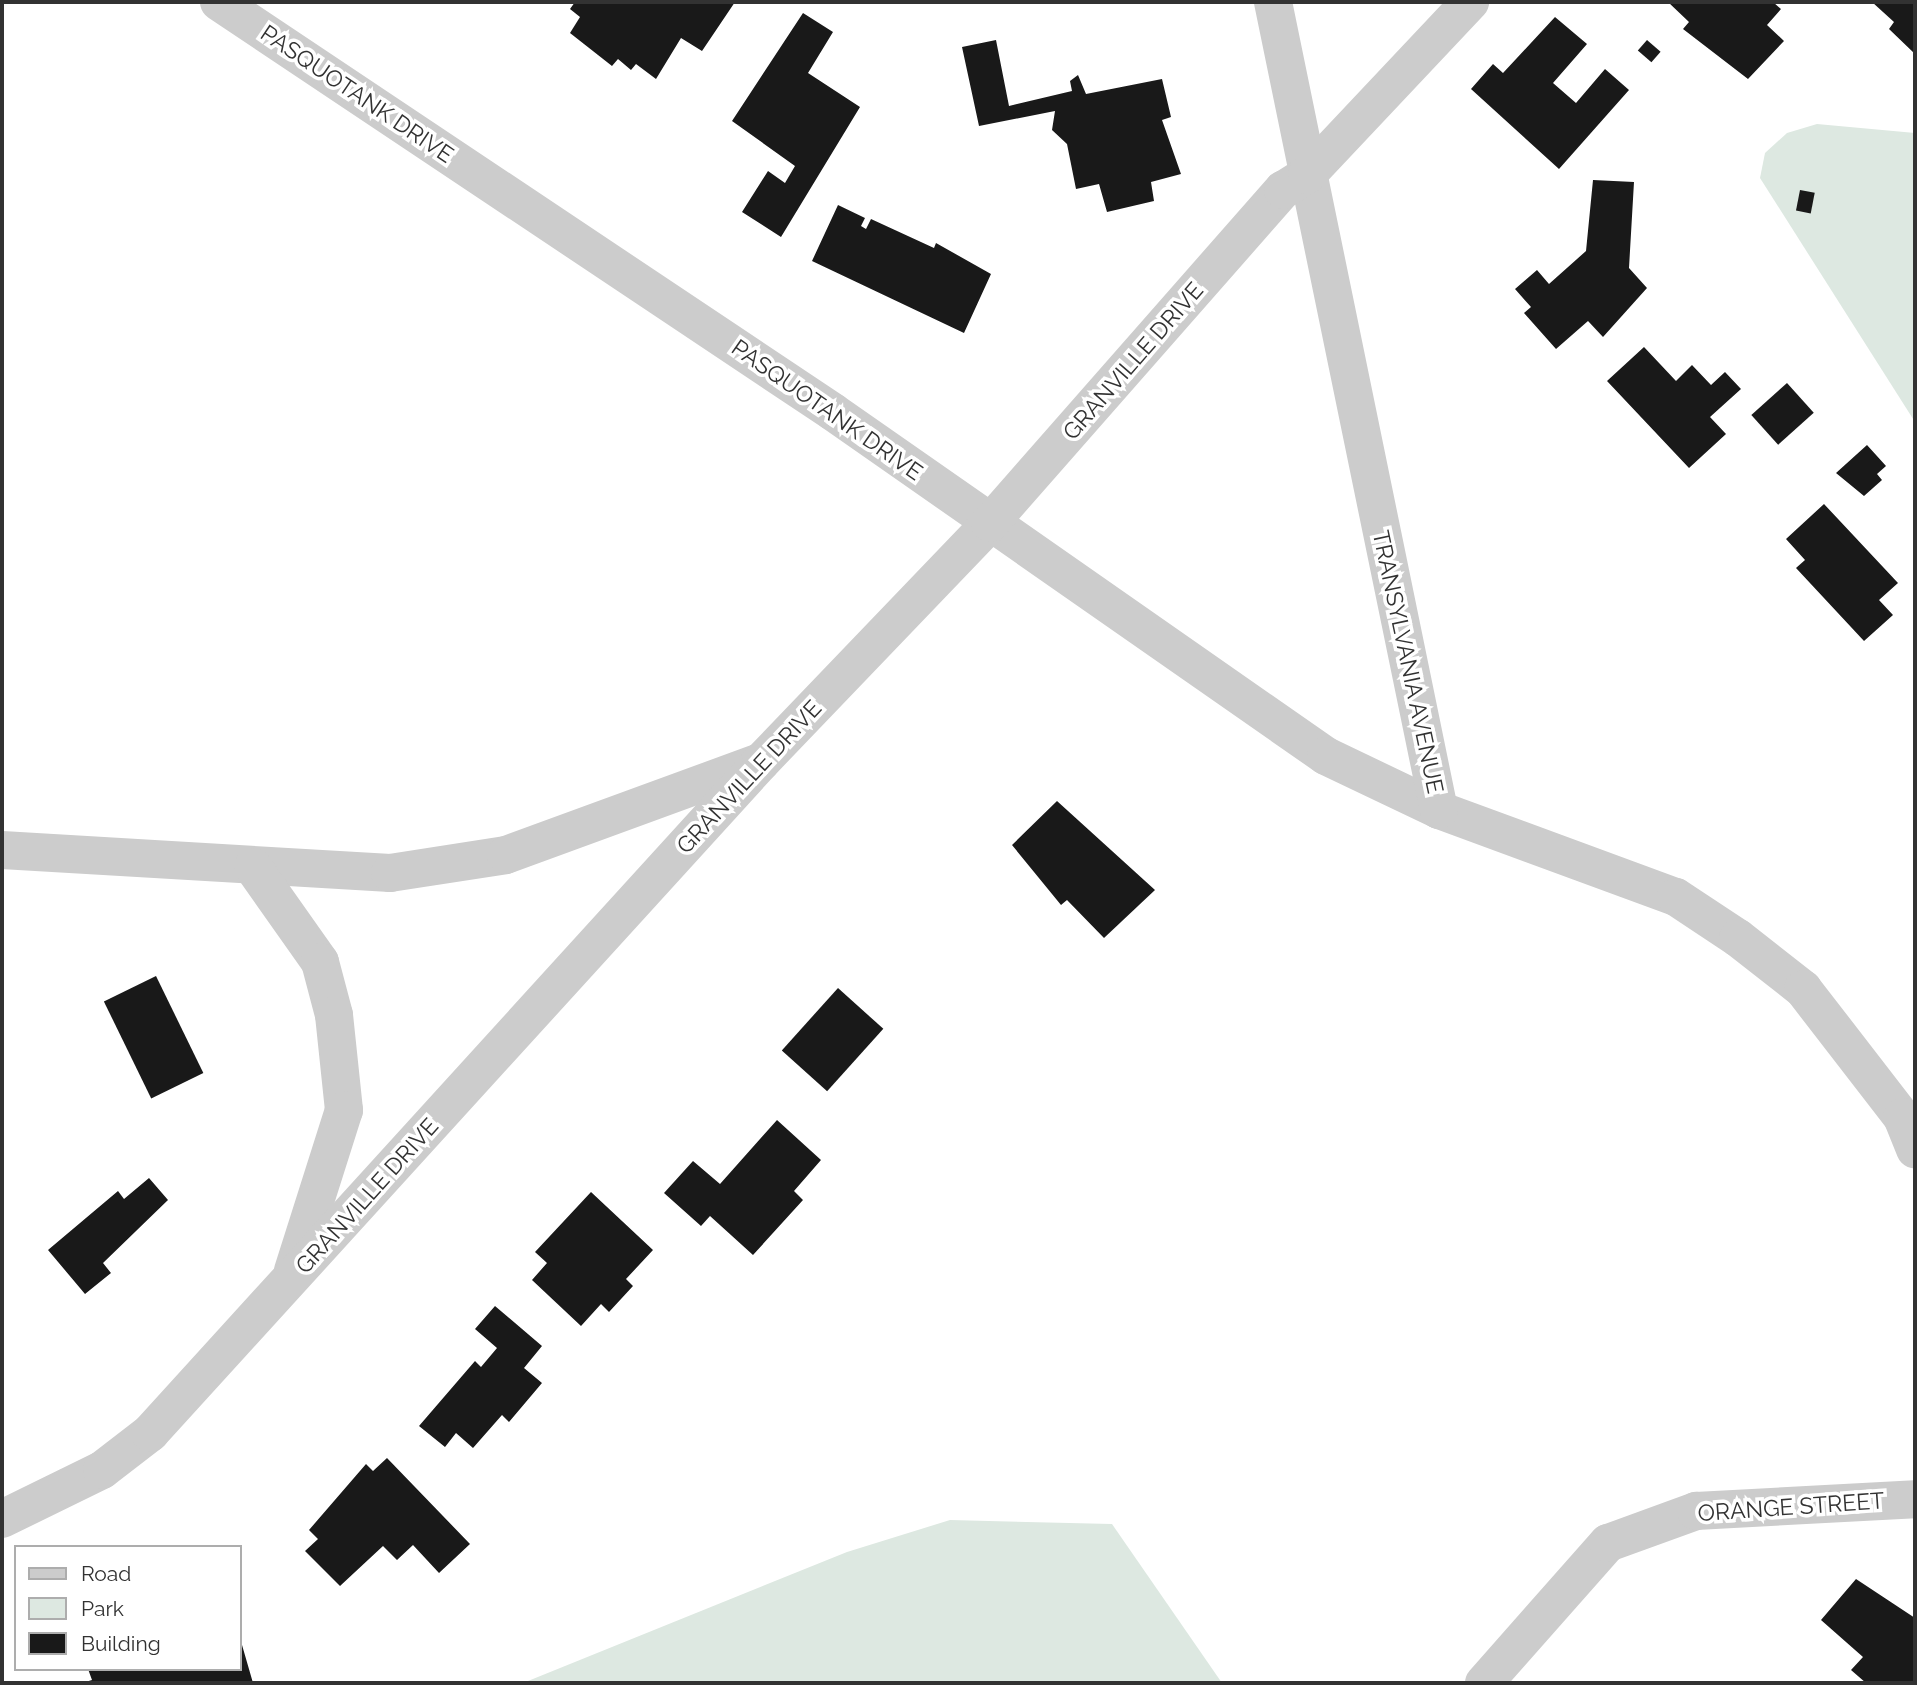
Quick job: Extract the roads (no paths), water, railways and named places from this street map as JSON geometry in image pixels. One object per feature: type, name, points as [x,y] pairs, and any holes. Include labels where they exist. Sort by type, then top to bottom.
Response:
[{"type":"street","name":"PASQUOTANK DRIVE","points":[[219,2],[990,523],[1326,756],[1439,810]]},
{"type":"street","name":"TRANSYLVANIA AVENUE","points":[[1273,2],[1439,810],[1676,897],[1803,989],[1911,1126]]},
{"type":"street","name":"GRANVILLE DRIVE","points":[[2,1519],[102,1470],[150,1433],[761,762],[990,523],[1283,190],[1307,175],[1470,2]]},
{"type":"street","points":[[2,850],[253,867],[390,873],[506,855],[761,762]]},
{"type":"street","points":[[253,867],[320,962],[334,1015],[344,1110],[290,1282]]},
{"type":"street","name":"ORANGE STREET","points":[[1484,1683],[1608,1543],[1696,1511],[1915,1499]]}]
